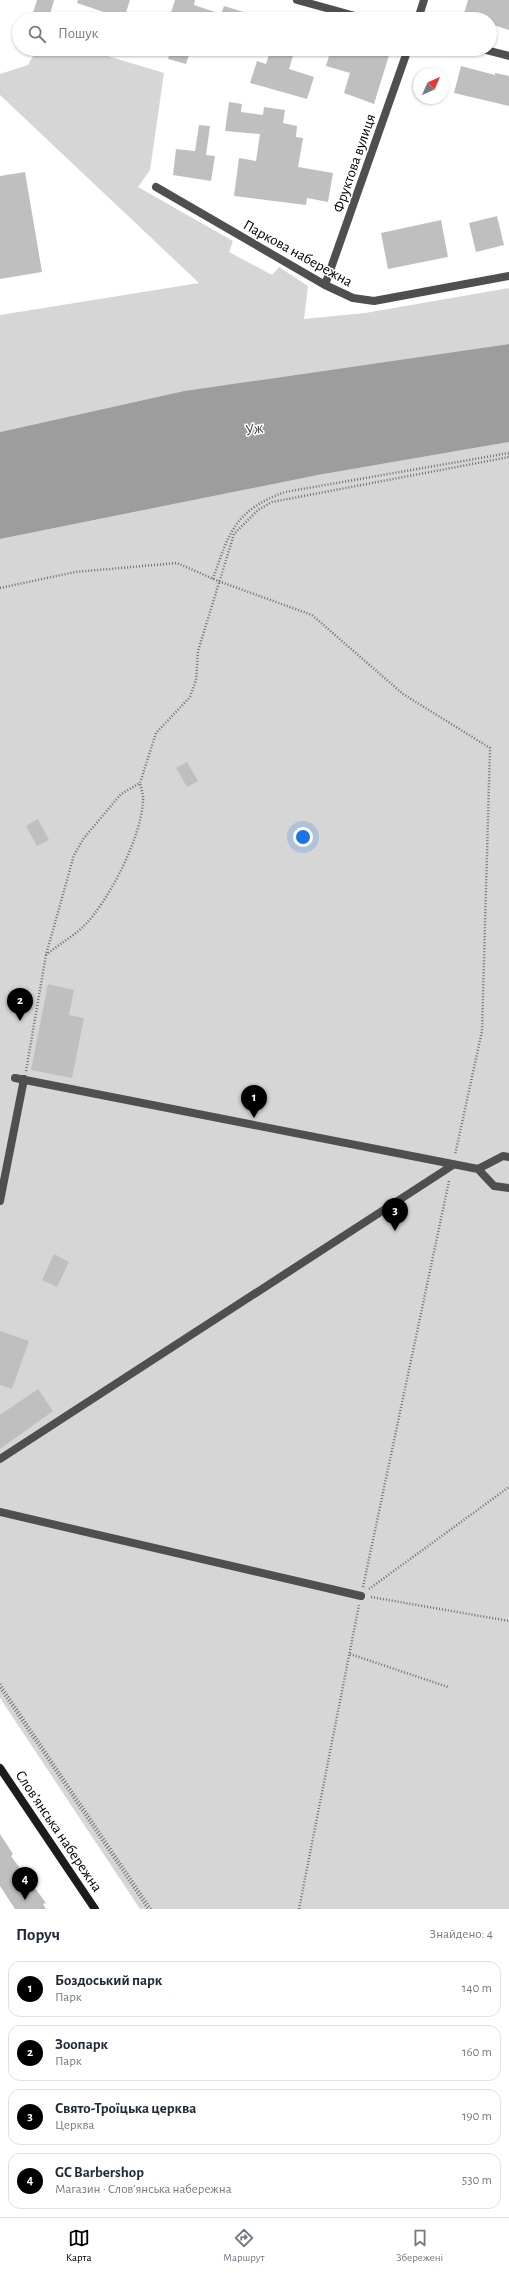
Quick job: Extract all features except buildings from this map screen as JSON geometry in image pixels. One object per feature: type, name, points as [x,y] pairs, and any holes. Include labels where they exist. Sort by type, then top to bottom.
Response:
[{"type":"street","points":[[297,0],[341,12]]},
{"type":"street","points":[[420,12],[424,0]]},
{"type":"street","points":[[497,53],[509,56]]},
{"type":"street","name":"Фруктова вулиця","points":[[325,285],[406,56]]},
{"type":"street","name":"Паркова набережна","points":[[156,187],[325,285],[353,298],[374,302],[509,276]]},
{"type":"street","points":[[15,1078],[478,1169],[502,1156],[509,1157]]},
{"type":"street","points":[[0,1201],[24,1079]]},
{"type":"street","points":[[0,1459],[453,1165]]},
{"type":"street","points":[[478,1169],[494,1186],[509,1188]]},
{"type":"street","points":[[0,1512],[361,1596]]},
{"type":"street","name":"Словʼянська набережна","points":[[0,1768],[95,1909]]},
{"type":"path","points":[[214,579],[227,538],[239,520],[269,498],[285,492],[509,453]]},
{"type":"path","points":[[46,955],[83,926],[113,885],[127,856],[141,815],[144,800],[140,783],[156,733],[190,697],[196,680],[198,650],[234,534],[258,510],[272,502],[509,457]]},
{"type":"path","points":[[0,588],[75,572],[177,563],[218,582],[312,615],[403,694],[490,748],[482,1031],[361,1596],[298,1909]]},
{"type":"path","points":[[24,1079],[46,955],[74,855],[84,838],[121,794],[140,783]]},
{"type":"path","points":[[361,1596],[509,1487]]},
{"type":"path","points":[[361,1596],[509,1621]]},
{"type":"path","points":[[350,1654],[448,1687]]},
{"type":"path","points":[[0,1684],[151,1909]]},
{"type":"path","points":[[0,1688],[148,1909]]},
{"type":"shaded area","points":[[33,56],[107,56],[164,73],[150,170],[138,187],[233,241],[229,252],[272,275],[279,267],[308,286],[304,319],[365,313],[509,288],[509,344],[184,391],[0,432],[0,315],[199,283],[0,95],[0,74],[28,65]]},
{"type":"shaded area","points":[[509,442],[509,1909],[140,1909],[0,1698],[0,539],[318,475]]},
{"type":"water","name":"Уж","points":[[509,344],[509,442],[318,475],[0,539],[0,432],[184,391]]},
{"type":"place","name":"Зоопарк","points":[[20,1021]]},
{"type":"place","name":"Боздоський парк","points":[[254,1118]]},
{"type":"place","name":"Свято-Троїцька церква","points":[[395,1231]]},
{"type":"place","name":"GC Barbershop","points":[[25,1900]]}]
